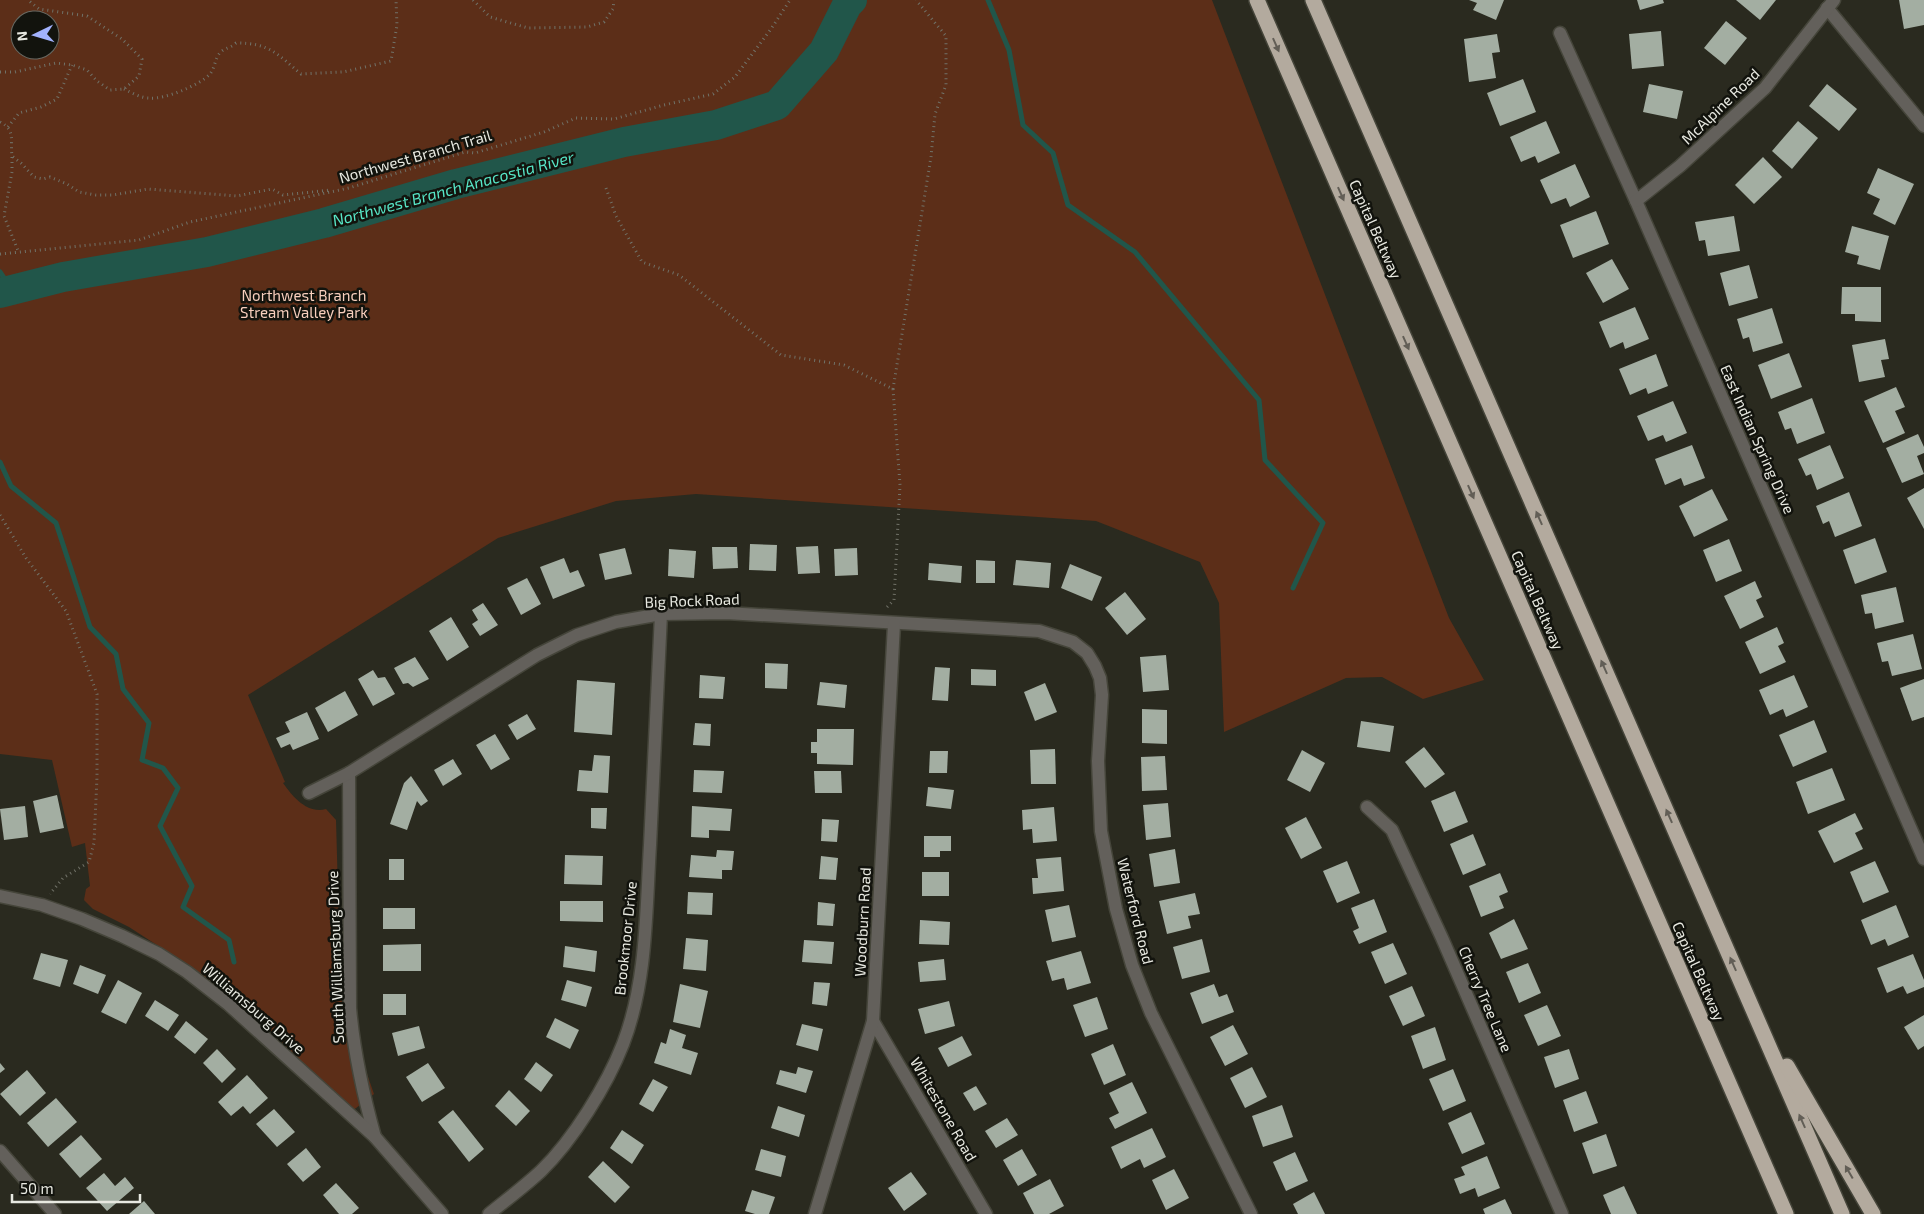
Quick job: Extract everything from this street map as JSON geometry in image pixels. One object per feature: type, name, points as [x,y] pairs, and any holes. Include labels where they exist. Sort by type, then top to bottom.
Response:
[{"type":"highway","name":"Capital Beltway","points":[[1257,0],[1785,1214]]},
{"type":"highway","points":[[1313,0],[1842,1214]]},
{"type":"highway","points":[[1753,1009],[1873,1214]]},
{"type":"street","points":[[1831,4],[1924,126]]},
{"type":"street","name":"McAlpine Road","points":[[1636,201],[1680,166],[1765,88],[1831,4]]},
{"type":"street","name":"East Indian Spring Drive","points":[[1560,33],[1636,201],[1924,860]]},
{"type":"street","name":"Big Rock Road","points":[[308,793],[349,773],[537,655],[577,634],[616,622],[661,614],[726,613],[888,624],[1039,631],[1074,642],[1087,653]]},
{"type":"street","name":"Brookmoor Drive","points":[[488,1214],[541,1171],[564,1145],[601,1088],[623,1044],[633,1011],[641,967],[646,913],[661,614]]},
{"type":"street","name":"Woodburn Road","points":[[815,1214],[873,1021],[888,624]]},
{"type":"street","name":"Waterford Road","points":[[1087,653],[1100,678],[1102,695],[1098,761],[1101,831],[1116,909],[1132,965],[1156,1022],[1251,1214]]},
{"type":"street","name":"South Williamsburg Drive","points":[[349,773],[350,1008],[353,1045],[375,1137]]},
{"type":"street","name":"Cherry Tree Lane","points":[[1367,807],[1392,830],[1442,938],[1562,1214]]},
{"type":"street","name":"Williamsburg Drive","points":[[0,896],[42,904],[122,936],[159,954],[187,972],[228,1004],[375,1137],[442,1214]]},
{"type":"street","name":"Whitestone Road","points":[[873,1021],[986,1214]]},
{"type":"street","points":[[0,1151],[55,1214]]},
{"type":"path","points":[[28,0],[39,10],[87,16],[122,39],[142,59],[139,76],[124,89]]},
{"type":"path","points":[[0,72],[15,72],[56,63],[72,65],[88,70],[97,81],[110,90],[124,89],[150,98],[173,94],[208,76],[213,70],[219,54],[224,49],[231,48],[236,43],[253,43],[271,49],[301,74],[343,72],[391,60],[398,25],[396,0]]},
{"type":"path","points":[[473,0],[490,17],[528,28],[587,28],[604,22],[613,9],[614,0]]},
{"type":"path","name":"Northwest Branch Trail","points":[[0,254],[139,240],[190,222],[349,188],[465,152],[475,153],[544,132],[576,118],[614,119],[712,94],[735,77],[790,0]]},
{"type":"path","points":[[888,624],[884,611],[894,600],[900,485],[893,389],[931,157],[934,114],[946,85],[946,36],[916,0]]},
{"type":"path","points":[[8,127],[19,113],[41,107],[56,99],[72,65]]},
{"type":"path","points":[[0,122],[8,127],[11,135],[12,156],[12,172],[4,216],[19,252]]},
{"type":"path","points":[[12,156],[34,177],[42,179],[50,177],[80,192],[96,195],[148,189],[237,196],[272,189],[284,195],[349,188]]},
{"type":"path","points":[[606,188],[616,216],[642,262],[679,275],[781,355],[844,364],[893,389]]},
{"type":"path","points":[[0,515],[26,558],[66,611],[97,694],[97,776],[94,843],[89,862],[62,878],[42,904]]},
{"type":"green space","name":"Northwest Branch Stream Valley Park","points":[[0,0],[1212,0],[1449,618],[1484,680],[1423,699],[1382,677],[1346,678],[1224,732],[1219,603],[1200,562],[1096,521],[696,494],[616,501],[498,538],[248,695],[285,782],[283,783],[301,803],[313,809],[326,809],[336,820],[341,999],[374,1094],[351,1112],[268,1028],[221,989],[129,927],[93,909],[84,900],[86,889],[90,886],[85,843],[72,847],[52,760],[0,754]]},
{"type":"building","points":[[1469,0],[1504,0],[1496,20],[1473,10],[1477,3]]},
{"type":"building","points":[[1637,0],[1663,0],[1664,3],[1640,10]]},
{"type":"building","points":[[1736,0],[1776,0],[1760,20]]},
{"type":"building","points":[[1899,0],[1924,0],[1924,25],[1904,29]]},
{"type":"building","points":[[1726,21],[1747,38],[1725,65],[1704,48]]},
{"type":"building","points":[[1661,31],[1664,66],[1632,69],[1629,34]]},
{"type":"building","points":[[1497,34],[1500,52],[1492,53],[1496,78],[1469,82],[1464,39]]},
{"type":"building","points":[[1523,79],[1536,112],[1500,126],[1487,93]]},
{"type":"building","points":[[1649,84],[1683,91],[1677,119],[1643,112]]},
{"type":"building","points":[[1827,84],[1857,109],[1839,131],[1809,106]]},
{"type":"building","points":[[1546,121],[1560,153],[1538,163],[1535,156],[1521,162],[1510,137]]},
{"type":"building","points":[[1798,121],[1818,138],[1792,169],[1772,151]]},
{"type":"building","points":[[1763,157],[1782,177],[1754,204],[1735,185]]},
{"type":"building","points":[[1575,164],[1590,197],[1570,207],[1566,198],[1551,204],[1540,180]]},
{"type":"building","points":[[1878,168],[1914,184],[1895,225],[1873,214],[1880,199],[1867,193]]},
{"type":"building","points":[[1596,211],[1609,244],[1573,258],[1560,225]]},
{"type":"building","points":[[1734,216],[1740,251],[1708,256],[1705,240],[1699,241],[1695,222]]},
{"type":"building","points":[[1852,226],[1889,236],[1880,270],[1857,264],[1859,256],[1845,252]]},
{"type":"building","points":[[1612,259],[1629,289],[1603,303],[1586,273]]},
{"type":"building","points":[[1749,265],[1758,298],[1729,306],[1720,273]]},
{"type":"building","points":[[1842,287],[1881,287],[1881,322],[1855,321],[1855,314],[1841,314]]},
{"type":"building","points":[[1635,307],[1649,339],[1625,349],[1623,342],[1610,348],[1599,322]]},
{"type":"building","points":[[1772,308],[1783,343],[1753,352],[1749,337],[1743,339],[1737,319]]},
{"type":"building","points":[[1885,339],[1889,359],[1881,360],[1885,377],[1859,382],[1852,345]]},
{"type":"building","points":[[1789,353],[1802,387],[1771,399],[1758,365]]},
{"type":"building","points":[[1656,354],[1668,386],[1648,394],[1646,388],[1630,395],[1619,369]]},
{"type":"building","points":[[1896,387],[1905,407],[1895,411],[1905,433],[1883,443],[1864,401]]},
{"type":"building","points":[[1812,398],[1825,433],[1797,444],[1791,428],[1785,430],[1778,412]]},
{"type":"building","points":[[1673,401],[1687,433],[1666,442],[1663,435],[1648,441],[1637,416]]},
{"type":"building","points":[[1918,434],[1924,447],[1924,453],[1917,456],[1924,474],[1902,483],[1886,448]]},
{"type":"building","points":[[1692,445],[1705,478],[1684,486],[1681,478],[1665,485],[1655,459]]},
{"type":"building","points":[[1830,445],[1844,478],[1817,490],[1811,474],[1806,476],[1798,459]]},
{"type":"building","points":[[1924,488],[1924,529],[1907,498]]},
{"type":"building","points":[[1712,489],[1728,520],[1694,537],[1679,506]]},
{"type":"building","points":[[1849,492],[1862,526],[1835,537],[1829,521],[1823,524],[1816,506]]},
{"type":"building","points":[[1875,538],[1887,572],[1855,584],[1843,550]]},
{"type":"building","points":[[1729,539],[1742,571],[1716,582],[1703,550]]},
{"type":"building","points":[[750,544],[777,545],[776,571],[749,570]]},
{"type":"building","points":[[818,546],[820,573],[798,574],[796,547]]},
{"type":"building","points":[[712,547],[737,547],[738,568],[713,569]]},
{"type":"building","points":[[625,548],[632,574],[605,580],[599,554]]},
{"type":"building","points":[[857,548],[858,575],[835,576],[834,549]]},
{"type":"building","points":[[669,549],[696,551],[694,578],[668,576]]},
{"type":"building","points":[[564,558],[570,573],[578,570],[585,586],[553,599],[540,567]]},
{"type":"building","points":[[976,560],[995,561],[995,583],[976,583]]},
{"type":"building","points":[[1016,560],[1051,563],[1049,588],[1013,585]]},
{"type":"building","points":[[929,563],[962,566],[961,583],[928,580]]},
{"type":"building","points":[[1070,564],[1102,577],[1092,601],[1061,588]]},
{"type":"building","points":[[527,578],[541,604],[521,615],[507,588]]},
{"type":"building","points":[[1755,581],[1762,597],[1756,600],[1764,617],[1740,629],[1724,596]]},
{"type":"building","points":[[1896,587],[1904,622],[1875,629],[1872,613],[1865,614],[1861,595]]},
{"type":"building","points":[[1125,592],[1146,619],[1127,635],[1105,608]]},
{"type":"building","points":[[483,603],[498,625],[480,636],[472,624],[478,620],[472,610]]},
{"type":"building","points":[[451,617],[469,647],[447,661],[429,631]]},
{"type":"building","points":[[1777,627],[1784,643],[1778,646],[1786,662],[1760,674],[1745,642]]},
{"type":"building","points":[[1913,634],[1922,669],[1892,676],[1888,661],[1882,662],[1877,643]]},
{"type":"building","points":[[1166,655],[1169,690],[1143,692],[1140,657]]},
{"type":"building","points":[[415,657],[429,679],[413,687],[408,683],[403,684],[394,668]]},
{"type":"building","points":[[765,663],[788,664],[787,689],[765,688]]},
{"type":"building","points":[[935,667],[950,668],[948,701],[932,700]]},
{"type":"building","points":[[971,669],[996,670],[996,686],[971,685]]},
{"type":"building","points":[[373,670],[378,678],[385,677],[395,694],[373,706],[358,679]]},
{"type":"building","points":[[700,675],[725,677],[723,699],[699,698]]},
{"type":"building","points":[[1794,675],[1808,707],[1786,717],[1783,709],[1770,715],[1759,690]]},
{"type":"building","points":[[1924,679],[1924,717],[1912,721],[1900,688]]},
{"type":"building","points":[[577,680],[615,683],[612,735],[574,732]]},
{"type":"building","points":[[820,682],[847,685],[845,708],[817,705]]},
{"type":"building","points":[[1045,683],[1057,712],[1035,721],[1024,692]]},
{"type":"building","points":[[345,691],[358,715],[328,732],[315,708]]},
{"type":"building","points":[[1142,709],[1167,710],[1167,744],[1142,743]]},
{"type":"building","points":[[307,712],[319,739],[293,750],[290,744],[281,748],[276,738],[290,732],[285,722]]},
{"type":"building","points":[[527,714],[536,729],[517,740],[508,725]]},
{"type":"building","points":[[1814,720],[1827,752],[1793,767],[1779,735]]},
{"type":"building","points":[[1361,721],[1394,726],[1390,752],[1357,747]]},
{"type":"building","points":[[695,723],[711,724],[710,746],[693,745]]},
{"type":"building","points":[[817,729],[854,729],[853,765],[817,764],[817,753],[811,753],[811,742],[817,742]]},
{"type":"building","points":[[495,734],[510,759],[491,770],[476,745]]},
{"type":"building","points":[[1424,747],[1445,774],[1425,788],[1405,762]]},
{"type":"building","points":[[1055,749],[1056,784],[1031,784],[1030,750]]},
{"type":"building","points":[[1302,750],[1325,763],[1310,792],[1287,780]]},
{"type":"building","points":[[930,751],[948,751],[947,773],[929,773]]},
{"type":"building","points":[[594,755],[610,756],[608,793],[577,791],[579,770],[592,771]]},
{"type":"building","points":[[1165,756],[1167,790],[1142,791],[1141,757]]},
{"type":"building","points":[[453,759],[462,774],[443,786],[434,770]]},
{"type":"building","points":[[1832,768],[1845,800],[1808,814],[1796,782]]},
{"type":"building","points":[[694,770],[724,771],[722,793],[693,792]]},
{"type":"building","points":[[814,771],[841,771],[842,793],[815,793]]},
{"type":"building","points":[[411,776],[428,801],[421,806],[417,801],[407,830],[390,824],[404,783]]},
{"type":"building","points":[[928,787],[954,790],[951,809],[926,806]]},
{"type":"building","points":[[1455,791],[1468,822],[1444,832],[1431,801]]},
{"type":"building","points":[[57,795],[64,828],[40,833],[33,801]]},
{"type":"building","points":[[1168,803],[1171,837],[1146,840],[1143,805]]},
{"type":"building","points":[[25,806],[28,837],[4,840],[0,809]]},
{"type":"building","points":[[692,806],[732,809],[730,831],[709,830],[709,838],[691,837]]},
{"type":"building","points":[[1054,807],[1057,841],[1033,843],[1032,829],[1023,830],[1022,810]]},
{"type":"building","points":[[591,808],[607,808],[606,829],[591,828]]},
{"type":"building","points":[[1855,813],[1863,829],[1855,833],[1863,849],[1834,863],[1818,831]]},
{"type":"building","points":[[1306,817],[1322,848],[1301,859],[1285,828]]},
{"type":"building","points":[[822,819],[839,820],[837,842],[821,841]]},
{"type":"building","points":[[1473,834],[1486,865],[1463,875],[1450,844]]},
{"type":"building","points":[[924,836],[951,836],[951,851],[940,851],[940,857],[924,857]]},
{"type":"building","points":[[1175,849],[1180,883],[1154,887],[1149,854]]},
{"type":"building","points":[[717,850],[734,851],[732,870],[722,870],[722,879],[689,877],[691,855],[716,857]]},
{"type":"building","points":[[565,855],[603,856],[602,885],[564,884]]},
{"type":"building","points":[[821,856],[838,858],[836,880],[819,879]]},
{"type":"building","points":[[1061,857],[1064,891],[1033,894],[1032,878],[1038,878],[1036,859]]},
{"type":"building","points":[[389,859],[404,859],[404,880],[389,880]]},
{"type":"building","points":[[1347,861],[1360,893],[1337,903],[1323,871]]},
{"type":"building","points":[[1875,861],[1889,892],[1863,903],[1850,872]]},
{"type":"building","points":[[922,872],[949,872],[949,896],[922,896]]},
{"type":"building","points":[[1500,873],[1508,892],[1499,896],[1504,908],[1481,917],[1469,886]]},
{"type":"building","points":[[688,892],[713,893],[712,915],[687,914]]},
{"type":"building","points":[[1195,893],[1200,914],[1188,916],[1191,928],[1167,934],[1159,901]]},
{"type":"building","points":[[1374,899],[1387,932],[1359,944],[1353,931],[1359,928],[1351,908]]},
{"type":"building","points":[[560,901],[603,901],[603,922],[560,921]]},
{"type":"building","points":[[818,902],[835,904],[833,926],[817,925]]},
{"type":"building","points":[[1069,905],[1076,937],[1052,942],[1045,910]]},
{"type":"building","points":[[1896,905],[1909,937],[1888,946],[1885,939],[1871,945],[1861,920]]},
{"type":"building","points":[[383,908],[415,908],[415,929],[383,929]]},
{"type":"building","points":[[1514,919],[1528,949],[1501,959],[1489,933]]},
{"type":"building","points":[[920,920],[950,922],[949,945],[919,944]]},
{"type":"building","points":[[686,938],[708,940],[706,971],[683,969]]},
{"type":"building","points":[[1202,939],[1210,972],[1182,979],[1173,947]]},
{"type":"building","points":[[804,940],[834,942],[832,964],[802,962]]},
{"type":"building","points":[[1393,943],[1407,974],[1385,984],[1371,952]]},
{"type":"building","points":[[421,944],[421,971],[383,971],[383,945]]},
{"type":"building","points":[[565,946],[597,951],[595,972],[563,967]]},
{"type":"building","points":[[1081,951],[1091,983],[1067,990],[1064,978],[1052,981],[1046,961]]},
{"type":"building","points":[[41,953],[68,960],[60,987],[33,979]]},
{"type":"building","points":[[1913,954],[1924,980],[1924,987],[1907,994],[1903,986],[1887,993],[1877,968]]},
{"type":"building","points":[[944,959],[946,980],[920,982],[918,962]]},
{"type":"building","points":[[1528,963],[1541,993],[1519,1003],[1506,972]]},
{"type":"building","points":[[80,965],[106,975],[98,994],[73,984]]},
{"type":"building","points":[[118,980],[142,993],[126,1024],[101,1012]]},
{"type":"building","points":[[567,980],[592,987],[586,1007],[561,1000]]},
{"type":"building","points":[[814,982],[830,983],[827,1006],[812,1004]]},
{"type":"building","points":[[680,984],[708,991],[700,1028],[673,1022]]},
{"type":"building","points":[[1214,984],[1219,997],[1227,994],[1234,1012],[1202,1024],[1190,993]]},
{"type":"building","points":[[1412,986],[1425,1016],[1403,1026],[1389,996]]},
{"type":"building","points":[[383,994],[406,994],[406,1015],[383,1015]]},
{"type":"building","points":[[1097,997],[1108,1029],[1085,1037],[1073,1005]]},
{"type":"building","points":[[155,1000],[179,1015],[168,1031],[145,1016]]},
{"type":"building","points":[[949,1001],[955,1026],[925,1034],[918,1009]]},
{"type":"building","points":[[1547,1005],[1561,1036],[1538,1046],[1524,1015]]},
{"type":"building","points":[[1924,1015],[1924,1046],[1918,1050],[1904,1027]]},
{"type":"building","points":[[555,1018],[579,1030],[570,1049],[546,1037]]},
{"type":"building","points":[[186,1021],[208,1039],[195,1054],[174,1037]]},
{"type":"building","points":[[802,1024],[823,1029],[818,1051],[796,1045]]},
{"type":"building","points":[[1233,1025],[1248,1054],[1225,1066],[1210,1037]]},
{"type":"building","points":[[419,1026],[425,1048],[398,1056],[392,1033]]},
{"type":"building","points":[[1435,1027],[1446,1060],[1423,1069],[1411,1036]]},
{"type":"building","points":[[670,1029],[686,1035],[682,1048],[698,1053],[691,1075],[654,1063],[661,1042],[666,1044]]},
{"type":"building","points":[[962,1036],[972,1055],[948,1067],[938,1048]]},
{"type":"building","points":[[1113,1044],[1126,1075],[1104,1085],[1091,1054]]},
{"type":"building","points":[[217,1049],[236,1069],[222,1083],[203,1063]]},
{"type":"building","points":[[1569,1049],[1579,1079],[1555,1088],[1544,1057]]},
{"type":"building","points":[[536,1062],[553,1075],[541,1092],[524,1079]]},
{"type":"building","points":[[0,1063],[5,1069],[0,1073]]},
{"type":"building","points":[[428,1063],[445,1088],[422,1102],[406,1077]]},
{"type":"building","points":[[798,1067],[813,1071],[806,1093],[776,1084],[780,1070],[796,1074]]},
{"type":"building","points":[[1252,1067],[1267,1097],[1245,1108],[1230,1078]]},
{"type":"building","points":[[1453,1069],[1466,1101],[1443,1111],[1429,1079]]},
{"type":"building","points":[[27,1070],[46,1093],[20,1116],[0,1094]]},
{"type":"building","points":[[247,1075],[268,1098],[250,1114],[243,1106],[231,1116],[218,1102]]},
{"type":"building","points":[[653,1079],[668,1087],[653,1112],[639,1104]]},
{"type":"building","points":[[1132,1082],[1147,1113],[1115,1129],[1109,1118],[1119,1113],[1109,1093]]},
{"type":"building","points":[[976,1086],[987,1104],[974,1111],[963,1093]]},
{"type":"building","points":[[509,1090],[530,1111],[516,1126],[495,1106]]},
{"type":"building","points":[[1586,1091],[1598,1123],[1574,1132],[1563,1100]]},
{"type":"building","points":[[56,1098],[77,1122],[48,1147],[27,1123]]},
{"type":"building","points":[[1282,1105],[1293,1137],[1263,1147],[1252,1116]]},
{"type":"building","points":[[778,1106],[805,1115],[799,1137],[771,1128]]},
{"type":"building","points":[[274,1109],[295,1132],[277,1147],[256,1124]]},
{"type":"building","points":[[453,1110],[484,1149],[469,1162],[438,1122]]},
{"type":"building","points":[[1471,1112],[1485,1144],[1462,1154],[1448,1123]]},
{"type":"building","points":[[1007,1118],[1018,1135],[996,1148],[985,1131]]},
{"type":"building","points":[[1152,1128],[1166,1157],[1144,1168],[1140,1159],[1121,1169],[1111,1147]]},
{"type":"building","points":[[622,1130],[644,1145],[632,1164],[610,1148]]},
{"type":"building","points":[[1606,1134],[1617,1166],[1593,1174],[1582,1143]]},
{"type":"building","points":[[81,1135],[102,1159],[80,1178],[59,1154]]},
{"type":"building","points":[[306,1148],[321,1167],[303,1182],[287,1164]]},
{"type":"building","points":[[761,1149],[786,1156],[781,1177],[755,1170]]},
{"type":"building","points":[[1022,1149],[1037,1175],[1018,1186],[1003,1160]]},
{"type":"building","points":[[1295,1152],[1308,1181],[1286,1191],[1273,1162]]},
{"type":"building","points":[[1487,1156],[1500,1188],[1478,1197],[1475,1188],[1460,1194],[1454,1179],[1465,1175],[1461,1167]]},
{"type":"building","points":[[603,1161],[630,1187],[615,1203],[588,1177]]},
{"type":"building","points":[[1174,1169],[1189,1198],[1166,1210],[1152,1180]]},
{"type":"building","points":[[911,1172],[927,1194],[904,1211],[888,1188]]},
{"type":"building","points":[[104,1173],[115,1186],[125,1177],[134,1188],[107,1211],[86,1188]]},
{"type":"building","points":[[1050,1179],[1064,1206],[1049,1214],[1034,1214],[1023,1193]]},
{"type":"building","points":[[336,1183],[359,1208],[352,1214],[339,1214],[323,1195]]},
{"type":"building","points":[[1624,1186],[1637,1214],[1611,1214],[1603,1195]]},
{"type":"building","points":[[752,1190],[775,1197],[769,1214],[755,1214],[745,1211]]},
{"type":"building","points":[[1314,1192],[1325,1214],[1298,1214],[1293,1204]]},
{"type":"building","points":[[1505,1199],[1512,1214],[1485,1214],[1483,1209]]},
{"type":"building","points":[[144,1201],[155,1214],[129,1214]]},
{"type":"waterway","name":"Northwest Branch Anacostia River","points":[[0,293],[63,277],[207,252],[324,223],[456,184],[624,142],[716,125],[777,105],[824,51],[847,5],[852,0]]},
{"type":"waterway","points":[[988,0],[1009,50],[1023,125],[1053,153],[1068,205],[1135,252],[1259,400],[1265,460],[1323,523],[1293,588]]},
{"type":"waterway","points":[[0,272],[12,290]]},
{"type":"waterway","points":[[0,462],[11,486],[56,523],[90,627],[116,654],[123,689],[149,723],[142,760],[163,768],[178,788],[160,826],[192,886],[183,907],[229,940],[234,962]]}]
